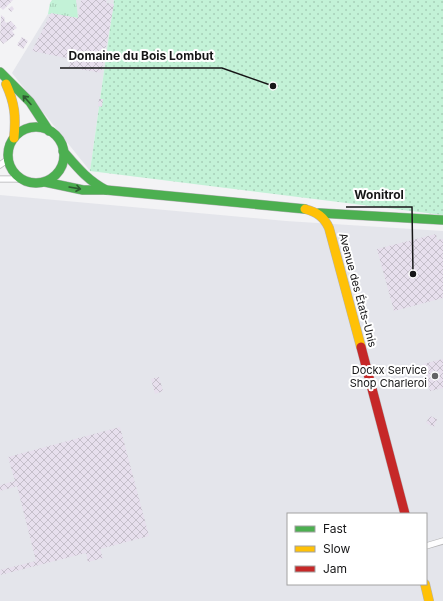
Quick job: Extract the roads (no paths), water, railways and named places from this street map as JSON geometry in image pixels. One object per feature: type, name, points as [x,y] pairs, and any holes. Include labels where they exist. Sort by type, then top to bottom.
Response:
[{"type":"street","points":[[0,72],[30,102],[49,131],[58,140],[63,151],[86,178],[92,183],[106,190]]},
{"type":"street","points":[[0,72],[14,99],[16,109],[14,138]]},
{"type":"street","points":[[49,131],[42,128],[34,128],[20,132],[14,138],[9,148],[8,159],[10,167],[22,180],[29,183],[46,182],[74,189],[92,191],[106,190],[304,208],[319,213],[443,220]]},
{"type":"street","points":[[46,182],[60,170],[63,151]]},
{"type":"street","name":"Avenue des États-Unis","points":[[319,213],[326,221],[329,228],[405,513]]},
{"type":"street","points":[[425,585],[429,601]]},
{"type":"lane","points":[[0,165],[8,159]]},
{"type":"lane","points":[[0,179],[22,180]]},
{"type":"lane","points":[[427,546],[443,541]]},
{"type":"place","name":"Domaine du Bois Lombut","points":[[273,86]]},
{"type":"place","name":"Wonitrol","points":[[413,274]]},
{"type":"place","name":"Dockx Service Shop Charleroi","points":[[435,376]]}]
